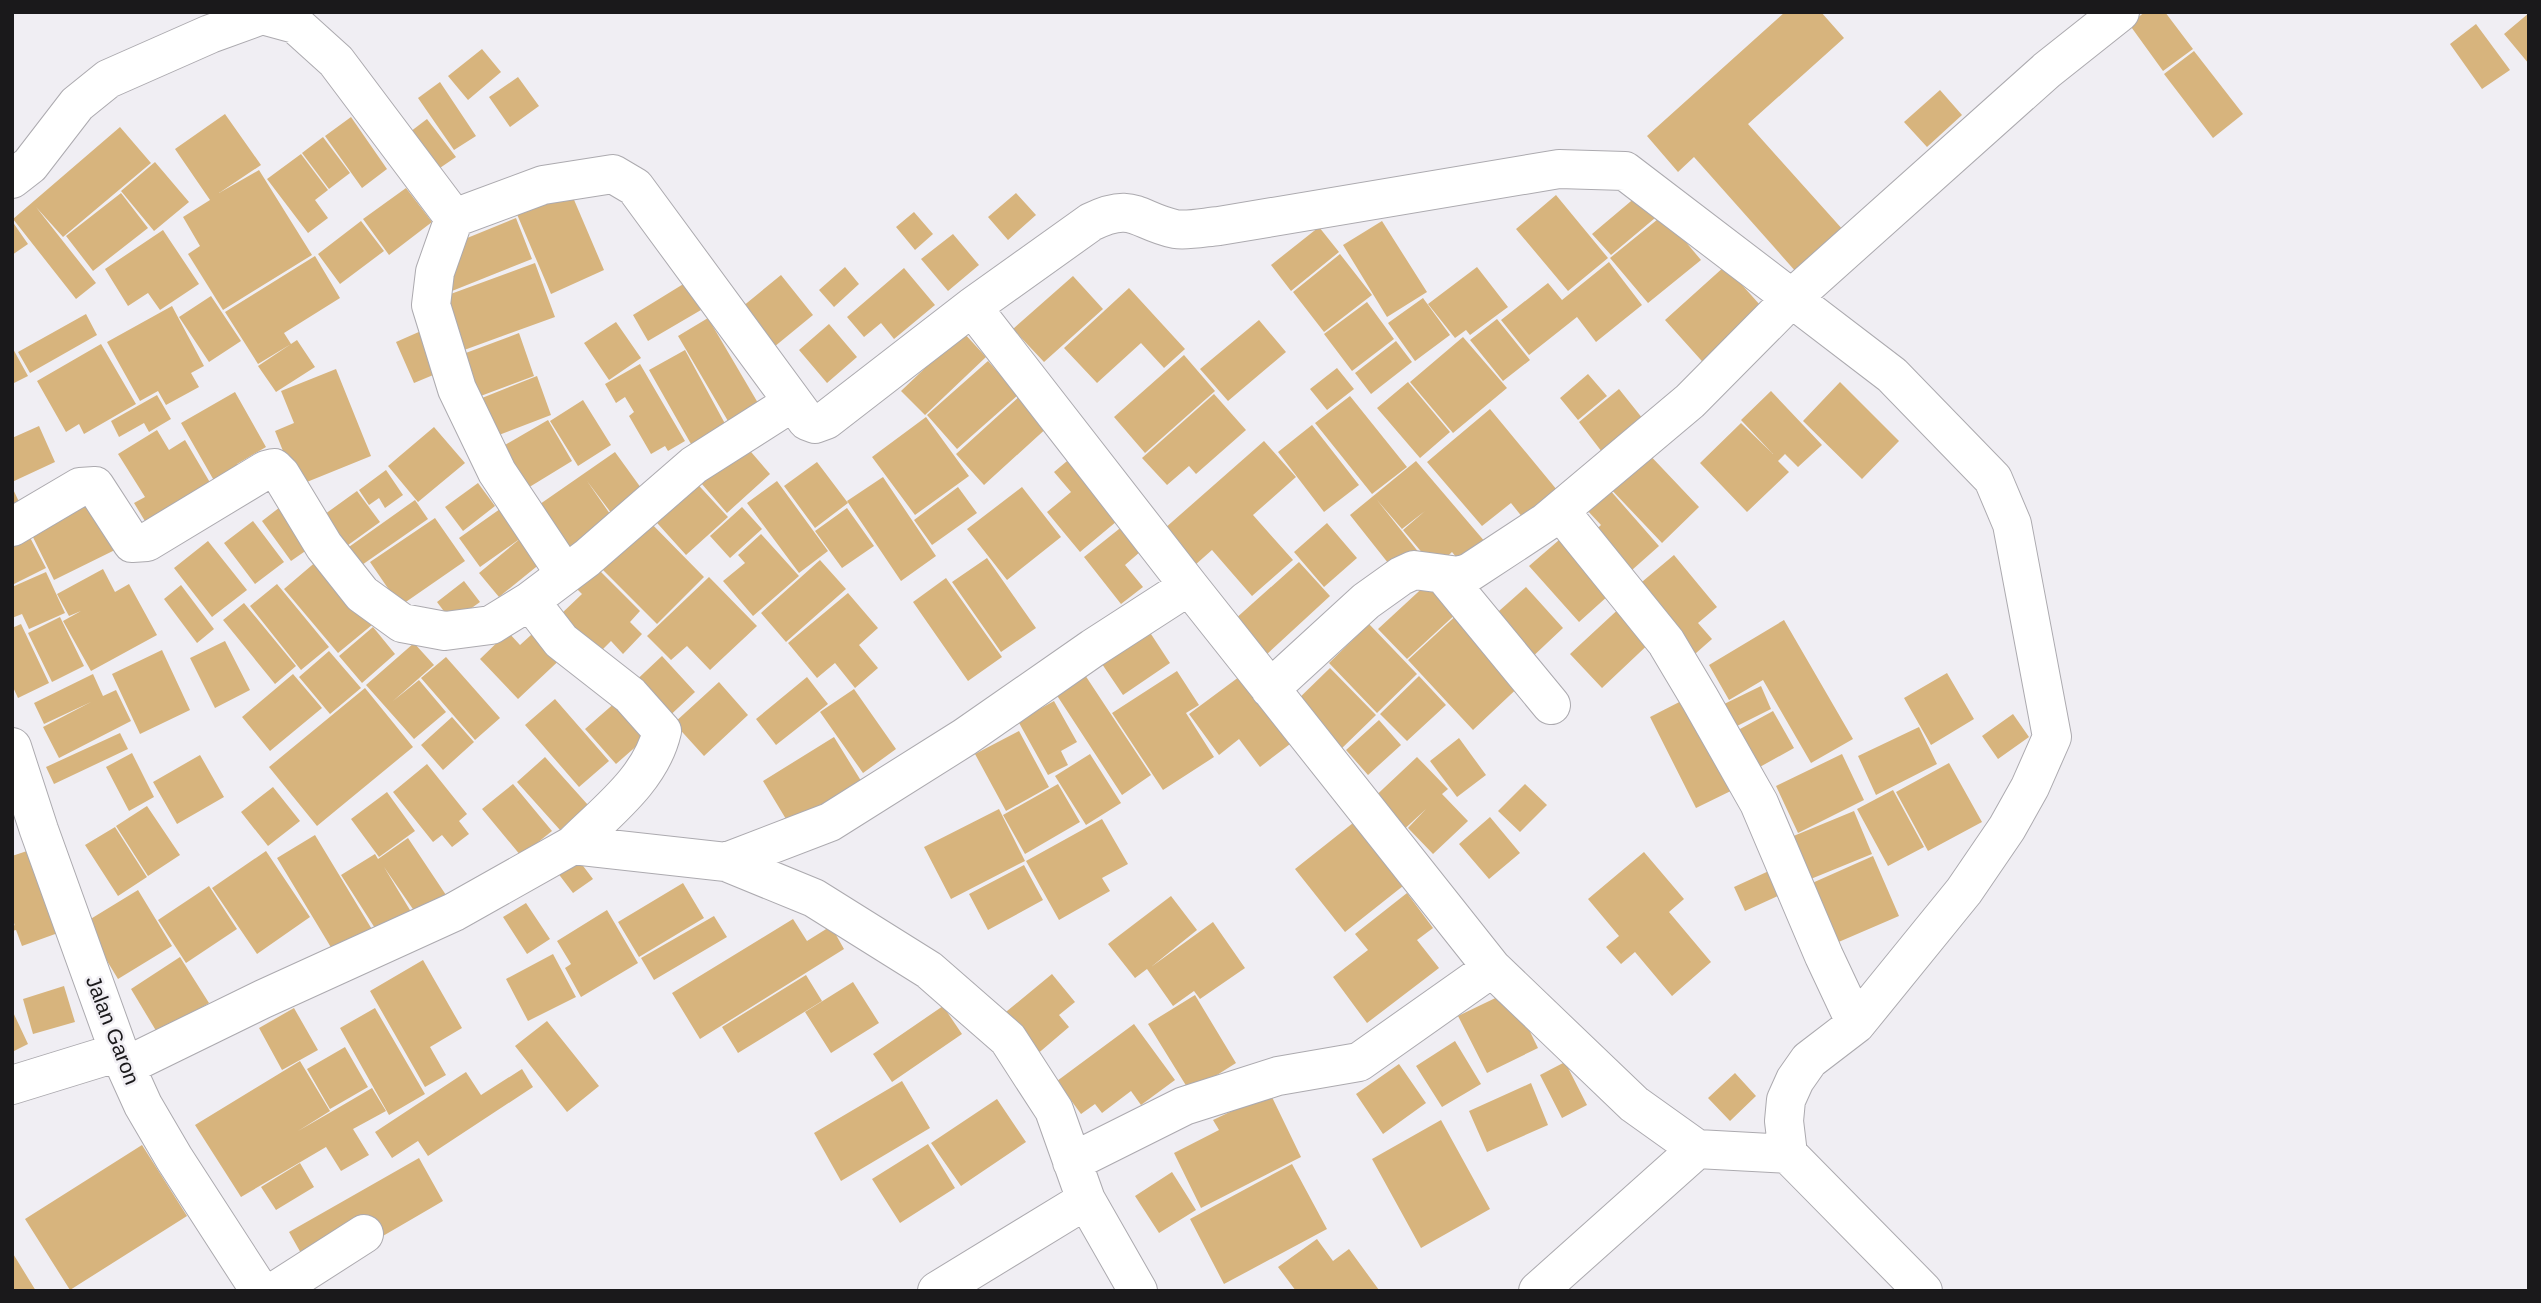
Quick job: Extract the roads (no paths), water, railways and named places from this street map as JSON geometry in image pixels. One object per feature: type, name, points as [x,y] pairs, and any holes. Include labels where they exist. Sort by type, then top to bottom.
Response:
[{"type":"street","points":[[1270,689],[1366,601],[1401,576],[1414,570],[1459,576],[1470,572],[1560,511],[1690,401],[1792,298],[2047,70],[2120,12]]},
{"type":"street","points":[[12,179],[30,165],[77,104],[108,79],[210,34],[262,15],[295,24],[336,61],[454,218]]},
{"type":"street","points":[[454,218],[543,186],[613,174],[635,187],[807,421],[815,424],[826,420],[972,307],[1091,222],[1109,213],[1136,213],[1176,229],[1219,226],[1559,169],[1626,171],[1892,375],[1993,480],[2012,524],[2052,737],[2030,787],[1964,891],[1856,1024],[1809,1060],[1795,1080],[1786,1100],[1784,1121],[1788,1154],[1923,1291]]},
{"type":"street","points":[[454,218],[435,272],[431,305],[457,388],[497,472],[565,574]]},
{"type":"street","points":[[972,307],[1492,968],[1634,1104],[1698,1149],[1788,1154]]},
{"type":"street","points":[[12,527],[80,487],[95,486],[132,543],[147,542],[266,470],[274,468],[281,475],[324,546],[362,594],[402,622],[445,631],[491,625],[530,601],[587,558],[694,465],[793,402]]},
{"type":"street","points":[[1560,511],[1666,642],[1700,699],[1759,803],[1856,1024]]},
{"type":"street","points":[[1443,574],[1551,705]]},
{"type":"street","points":[[726,862],[830,822],[965,737],[1093,648],[1189,586]]},
{"type":"street","points":[[12,1085],[122,1059],[263,999],[454,912],[573,845],[642,775],[659,743],[662,731],[630,695],[561,640],[530,601]]},
{"type":"street","name":"Jalan Garon","points":[[12,747],[26,831],[122,1059],[143,1105],[174,1158],[260,1291]]},
{"type":"street","points":[[573,845],[726,862],[814,898],[929,970],[1008,1039],[1054,1110],[1086,1200],[1138,1291]]},
{"type":"street","points":[[1072,1162],[1184,1106],[1278,1076],[1359,1062],[1492,968]]},
{"type":"street","points":[[1538,1291],[1698,1149]]},
{"type":"street","points":[[937,1291],[1086,1200]]},
{"type":"street","points":[[275,1291],[364,1234]]}]
